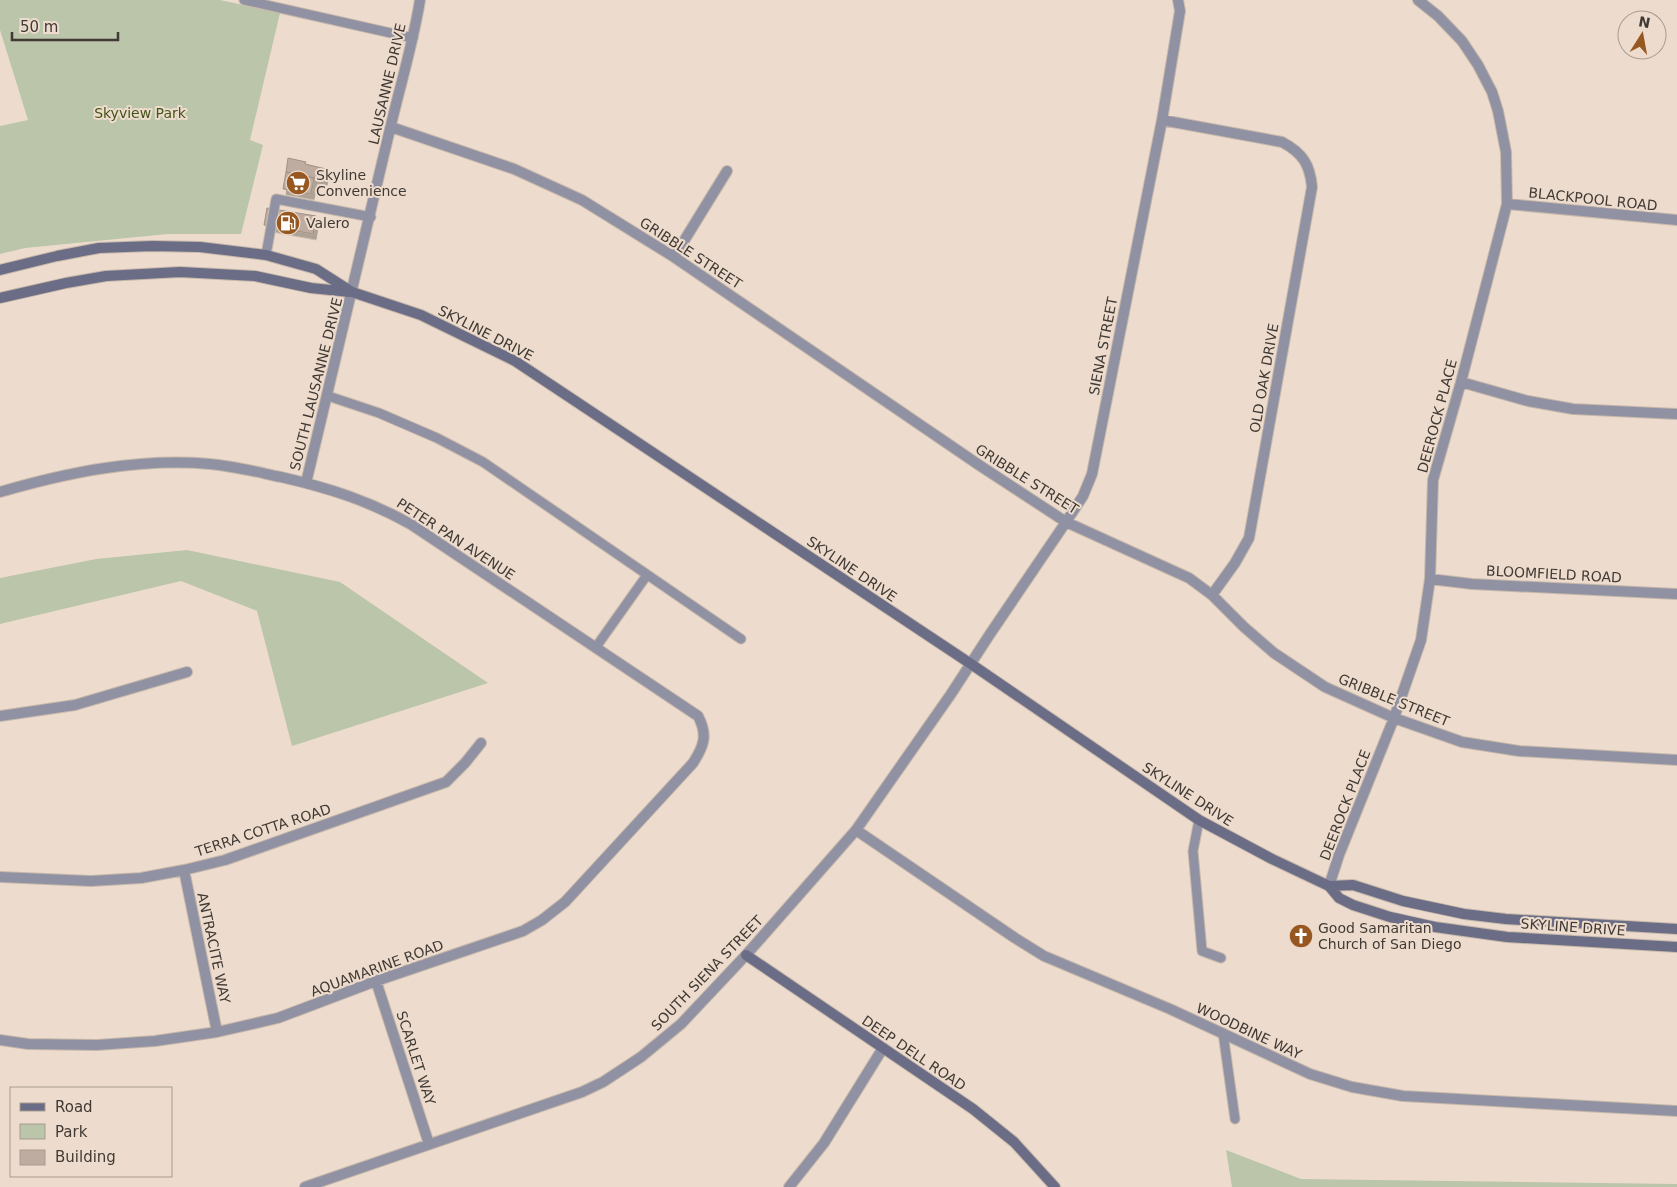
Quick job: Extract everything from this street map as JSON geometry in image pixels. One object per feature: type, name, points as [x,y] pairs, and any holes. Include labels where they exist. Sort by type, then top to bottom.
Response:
[{"type":"main road","name":"SKYLINE DRIVE","points":[[0,270],[99,248],[200,247],[266,255],[316,269],[352,292]]},
{"type":"main road","name":"SKYLINE DRIVE","points":[[0,298],[106,276],[180,272],[255,276],[311,288],[352,292],[421,315],[515,361],[971,664],[1198,820],[1272,860],[1328,886],[1338,898],[1390,916],[1444,928],[1507,937],[1677,947]]},
{"type":"main road","name":"SKYLINE DRIVE","points":[[1328,886],[1353,885],[1396,899],[1464,914],[1506,919],[1677,929]]},
{"type":"main road","name":"DEEP DELL ROAD","points":[[746,955],[995,1126],[1014,1142],[1054,1187]]},
{"type":"street","name":"LAUSANNE DRIVE","points":[[352,292],[371,217],[390,127],[413,38],[420,0]]},
{"type":"street","name":"SIENA STREET","points":[[971,664],[1083,496],[1092,474],[1162,120],[1180,10],[1178,0]]},
{"type":"street","name":"DEEROCK PLACE","points":[[1328,886],[1394,718],[1421,640],[1430,579],[1433,480],[1461,382],[1507,204],[1506,152],[1502,124],[1492,92],[1483,73],[1462,41],[1438,16],[1418,0]]},
{"type":"street","name":"OLD OAK DRIVE","points":[[1162,120],[1282,142],[1294,148],[1311,172],[1312,188],[1249,538],[1236,563],[1212,595]]},
{"type":"street","name":"GRIBBLE STREET","points":[[390,127],[504,166],[582,200],[674,257],[963,455],[1066,522],[1189,578],[1212,595],[1244,627],[1274,653],[1325,687],[1394,718],[1462,742],[1519,751],[1677,760]]},
{"type":"street","points":[[674,257],[727,171]]},
{"type":"street","name":"BLACKPOOL ROAD","points":[[1507,204],[1677,220]]},
{"type":"street","name":"SOUTH LAUSANNE DRIVE","points":[[306,483],[352,292]]},
{"type":"street","points":[[1461,382],[1528,401],[1573,409],[1677,414]]},
{"type":"street","name":"PETER PAN AVENUE","points":[[0,492],[83,471],[130,464],[166,462],[212,464],[306,483],[360,499],[397,517],[698,716],[704,726],[702,749],[694,763]]},
{"type":"street","name":"BLOOMFIELD ROAD","points":[[1430,579],[1472,584],[1677,594]]},
{"type":"street","name":"SOUTH SIENA STREET","points":[[305,1187],[582,1092],[609,1078],[662,1041],[746,955],[856,830],[971,664]]},
{"type":"street","points":[[0,716],[75,705],[187,672]]},
{"type":"street","name":"TERRA COTTA ROAD","points":[[0,877],[91,882],[141,878],[225,860],[446,782],[482,743]]},
{"type":"street","name":"AQUAMARINE ROAD","points":[[0,1040],[28,1044],[97,1045],[155,1041],[217,1032],[278,1018],[376,981],[523,931],[542,920],[565,902],[694,763]]},
{"type":"street","name":"WOODBINE WAY","points":[[856,830],[1008,934],[1044,956],[1170,1009],[1289,1066],[1310,1074],[1345,1085],[1377,1092],[1447,1099],[1677,1111]]},
{"type":"street","name":"ANTRACITE WAY","points":[[184,870],[217,1032]]},
{"type":"street","name":"SCARLET WAY","points":[[376,981],[429,1144]]},
{"type":"street","points":[[789,1187],[824,1143],[883,1048]]},
{"type":"lane","points":[[244,0],[413,38]]},
{"type":"lane","points":[[266,255],[276,199],[371,217]]},
{"type":"lane","points":[[328,396],[379,413],[437,438],[482,462],[741,639]]},
{"type":"lane","points":[[596,647],[647,575]]},
{"type":"lane","points":[[1198,820],[1193,851],[1202,950],[1221,958]]},
{"type":"lane","points":[[1223,1033],[1234,1120]]},
{"type":"green space","name":"Skyview Park","points":[[0,0],[220,0],[280,13],[250,140],[263,145],[241,234],[168,234],[25,248],[0,254],[0,126],[28,120],[0,30]]},
{"type":"green space","points":[[187,550],[340,582],[488,683],[292,746],[257,611],[181,581],[0,624],[0,578],[96,559]]},
{"type":"green space","points":[[1226,1150],[1301,1179],[1677,1184],[1677,1187],[1232,1187]]},
{"type":"building","points":[[288,158],[326,169],[324,180],[286,172]]},
{"type":"building","name":"Skyline Convenience","points":[[286,172],[314,178],[311,194],[283,189]]},
{"type":"building","points":[[267,208],[316,216],[313,234],[264,225]]},
{"type":"place","name":"Skyline Convenience","points":[[298,183]]},
{"type":"place","name":"Valero","points":[[288,223]]},
{"type":"place","name":"Good Samaritan Church of San Diego","points":[[1301,936]]}]
